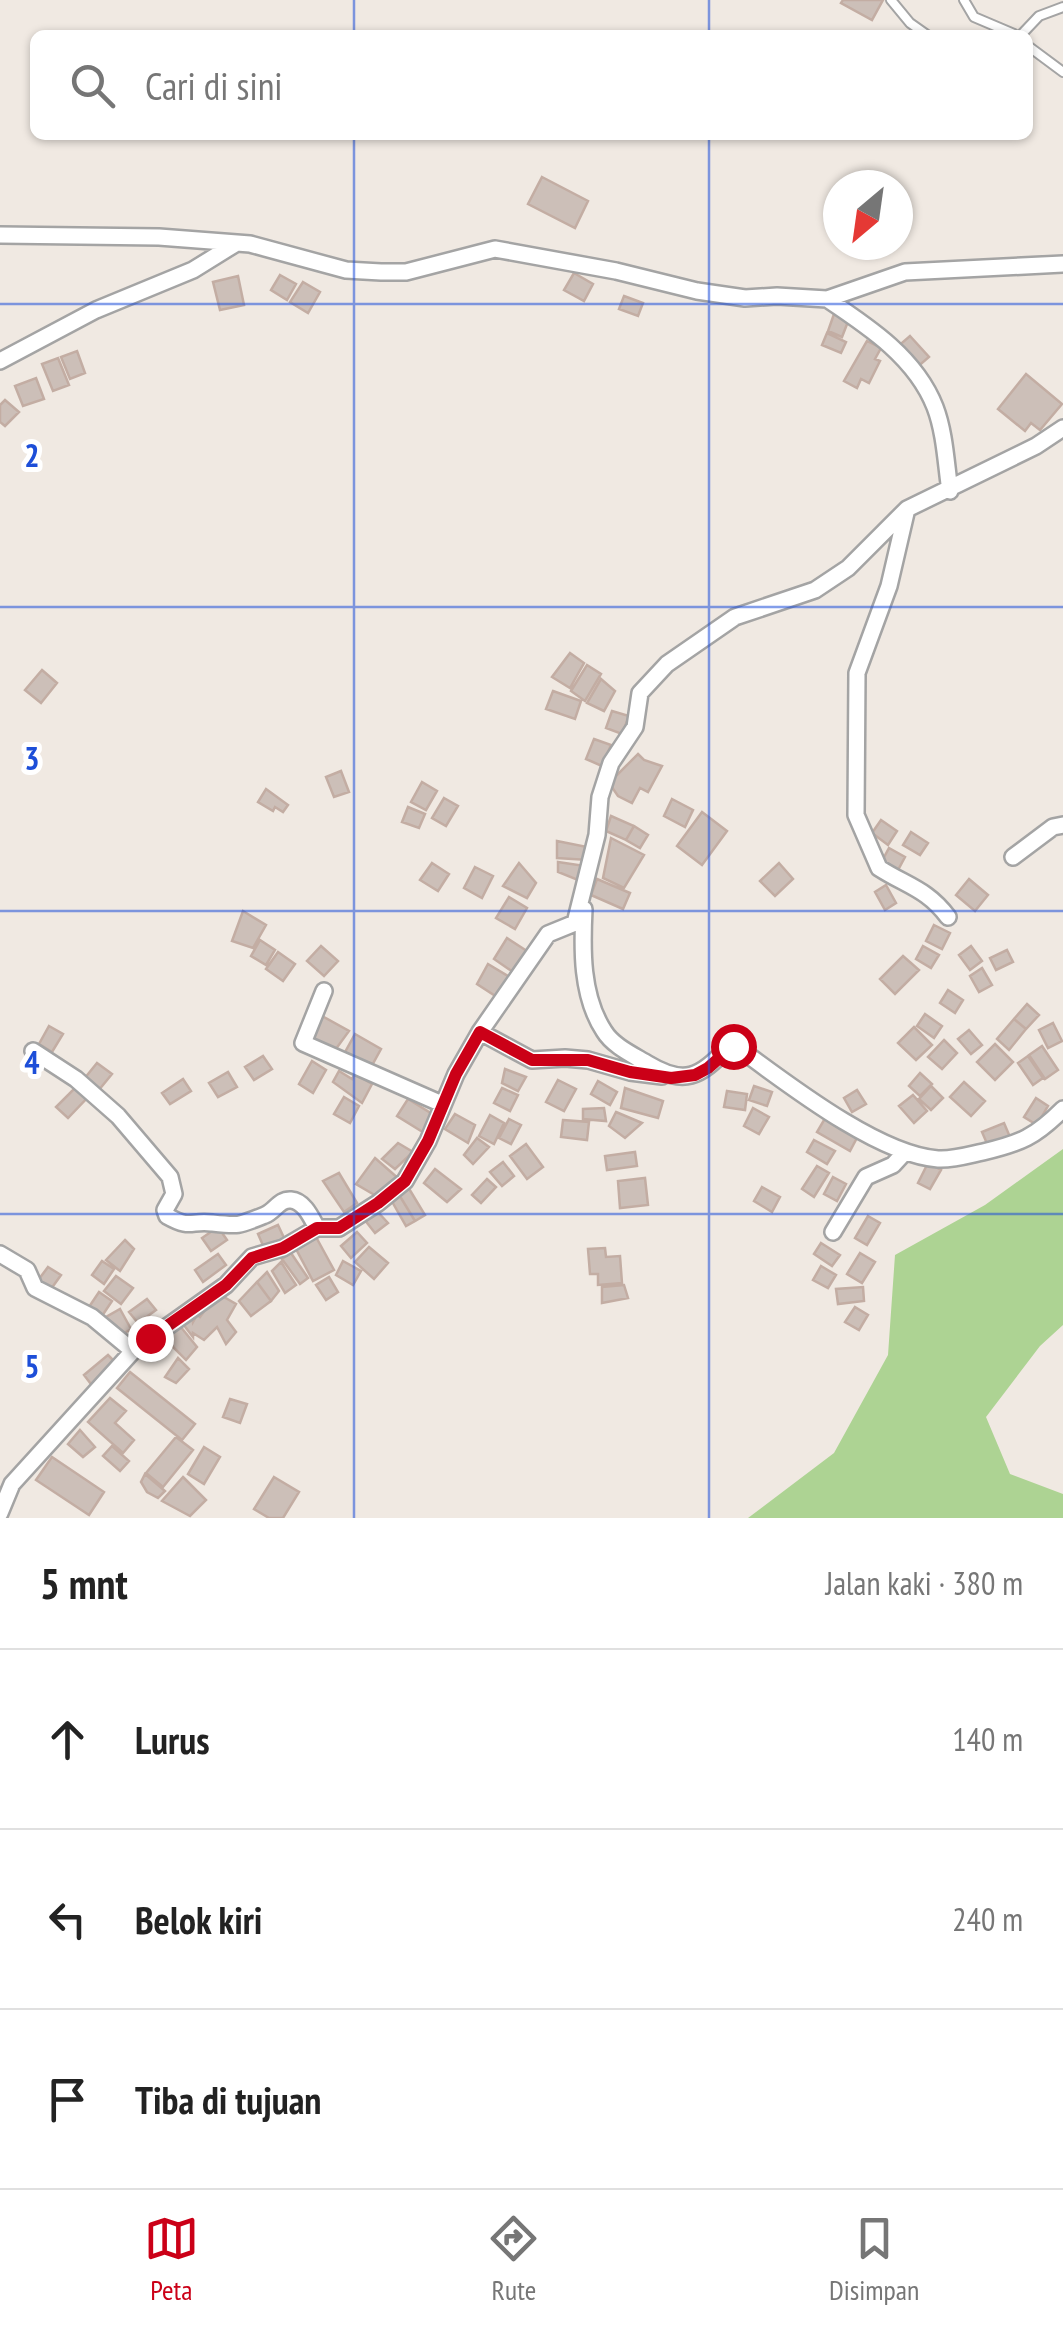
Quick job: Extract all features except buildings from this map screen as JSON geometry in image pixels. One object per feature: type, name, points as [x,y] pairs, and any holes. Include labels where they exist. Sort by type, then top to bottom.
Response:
[{"type":"street","points":[[0,235],[159,237],[250,244],[346,270],[406,272],[496,249],[723,296],[828,298],[905,272],[1063,264]]},
{"type":"street","points":[[0,361],[96,310],[193,270],[235,244]]},
{"type":"street","points":[[828,298],[881,335],[915,373],[934,405],[950,491]]},
{"type":"street","points":[[0,1514],[12,1484],[133,1351],[226,1285],[252,1258],[283,1248],[317,1228],[339,1228],[405,1181],[480,1032],[548,934],[574,924],[597,835],[600,798],[612,763],[634,727],[640,693],[667,664],[735,617],[815,590],[848,568],[907,509],[950,491],[966,478],[1036,446],[1063,428]]},
{"type":"street","points":[[907,509],[889,586],[856,674],[856,814],[879,868],[918,887],[936,900],[948,917]]},
{"type":"street","points":[[1012,856],[1053,827],[1063,825]]},
{"type":"street","points":[[586,885],[582,957],[604,1033],[671,1078]]},
{"type":"street","points":[[324,991],[303,1043],[442,1104]]},
{"type":"street","points":[[480,1032],[532,1060],[588,1060],[671,1078],[695,1075],[728,1048],[737,1047],[849,1124],[905,1152],[942,1160],[1018,1144],[1032,1138],[1063,1109]]},
{"type":"street","points":[[33,1051],[100,1098],[170,1177],[174,1194],[165,1210],[167,1216],[186,1226],[212,1222],[235,1227],[269,1214],[282,1201],[292,1200],[300,1204],[317,1228]]},
{"type":"street","points":[[833,1232],[866,1177],[893,1165],[905,1152]]},
{"type":"street","points":[[1,1256],[27,1270],[35,1288],[92,1317],[133,1351]]},
{"type":"lane","points":[[892,0],[920,30]]},
{"type":"lane","points":[[964,0],[974,17],[1004,30]]},
{"type":"lane","points":[[1022,30],[1039,16],[1063,7]]},
{"type":"lane","points":[[1033,50],[1063,72]]},
{"type":"green space","points":[[1063,1149],[1063,1325],[1040,1346],[986,1417],[1010,1474],[1063,1494],[1063,1518],[748,1518],[834,1453],[888,1355],[895,1255],[985,1205]]},
{"type":"route","points":[[150,1338],[226,1285],[252,1258],[283,1248],[317,1228],[339,1228],[405,1181],[480,1032],[532,1060],[588,1060],[671,1078],[695,1075],[733,1046]]}]
